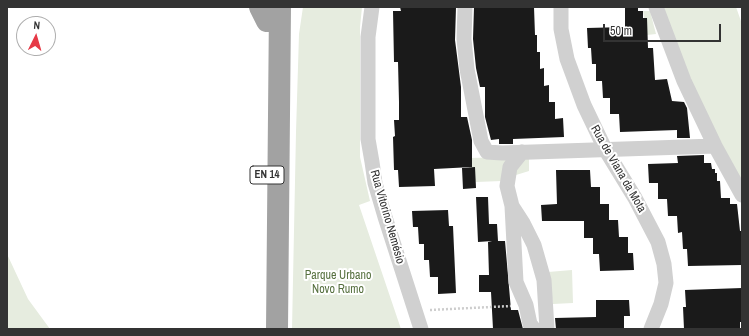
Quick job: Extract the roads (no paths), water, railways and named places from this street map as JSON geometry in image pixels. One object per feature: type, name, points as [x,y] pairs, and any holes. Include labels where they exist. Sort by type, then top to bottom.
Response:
[{"type":"highway","name":"EN 14","points":[[280,80],[288,41],[292,7]]},
{"type":"highway","name":"EN 14","points":[[268,10],[280,80],[277,329]]},
{"type":"highway","name":"EN 14","points":[[268,10],[268,329]]},
{"type":"street","name":"Rua Vitorino Nemésio","points":[[372,7],[368,37],[368,139],[375,182],[421,329]]},
{"type":"street","points":[[465,7],[467,69],[481,141],[487,152],[715,146]]},
{"type":"street","name":"Rua de Viana da Mota","points":[[560,7],[561,29],[567,59],[584,105],[605,149],[648,220],[660,249],[666,283],[661,304],[651,329]]},
{"type":"street","points":[[656,7],[684,81],[715,146],[742,195]]},
{"type":"street","points":[[522,152],[513,163],[508,175],[507,186],[512,206],[516,282],[526,305],[530,324],[534,329]]},
{"type":"street","points":[[512,206],[534,244],[544,280],[547,329]]},
{"type":"park label","name":"Parque Urbano Novo Rumo","points":[[338,283]]}]
